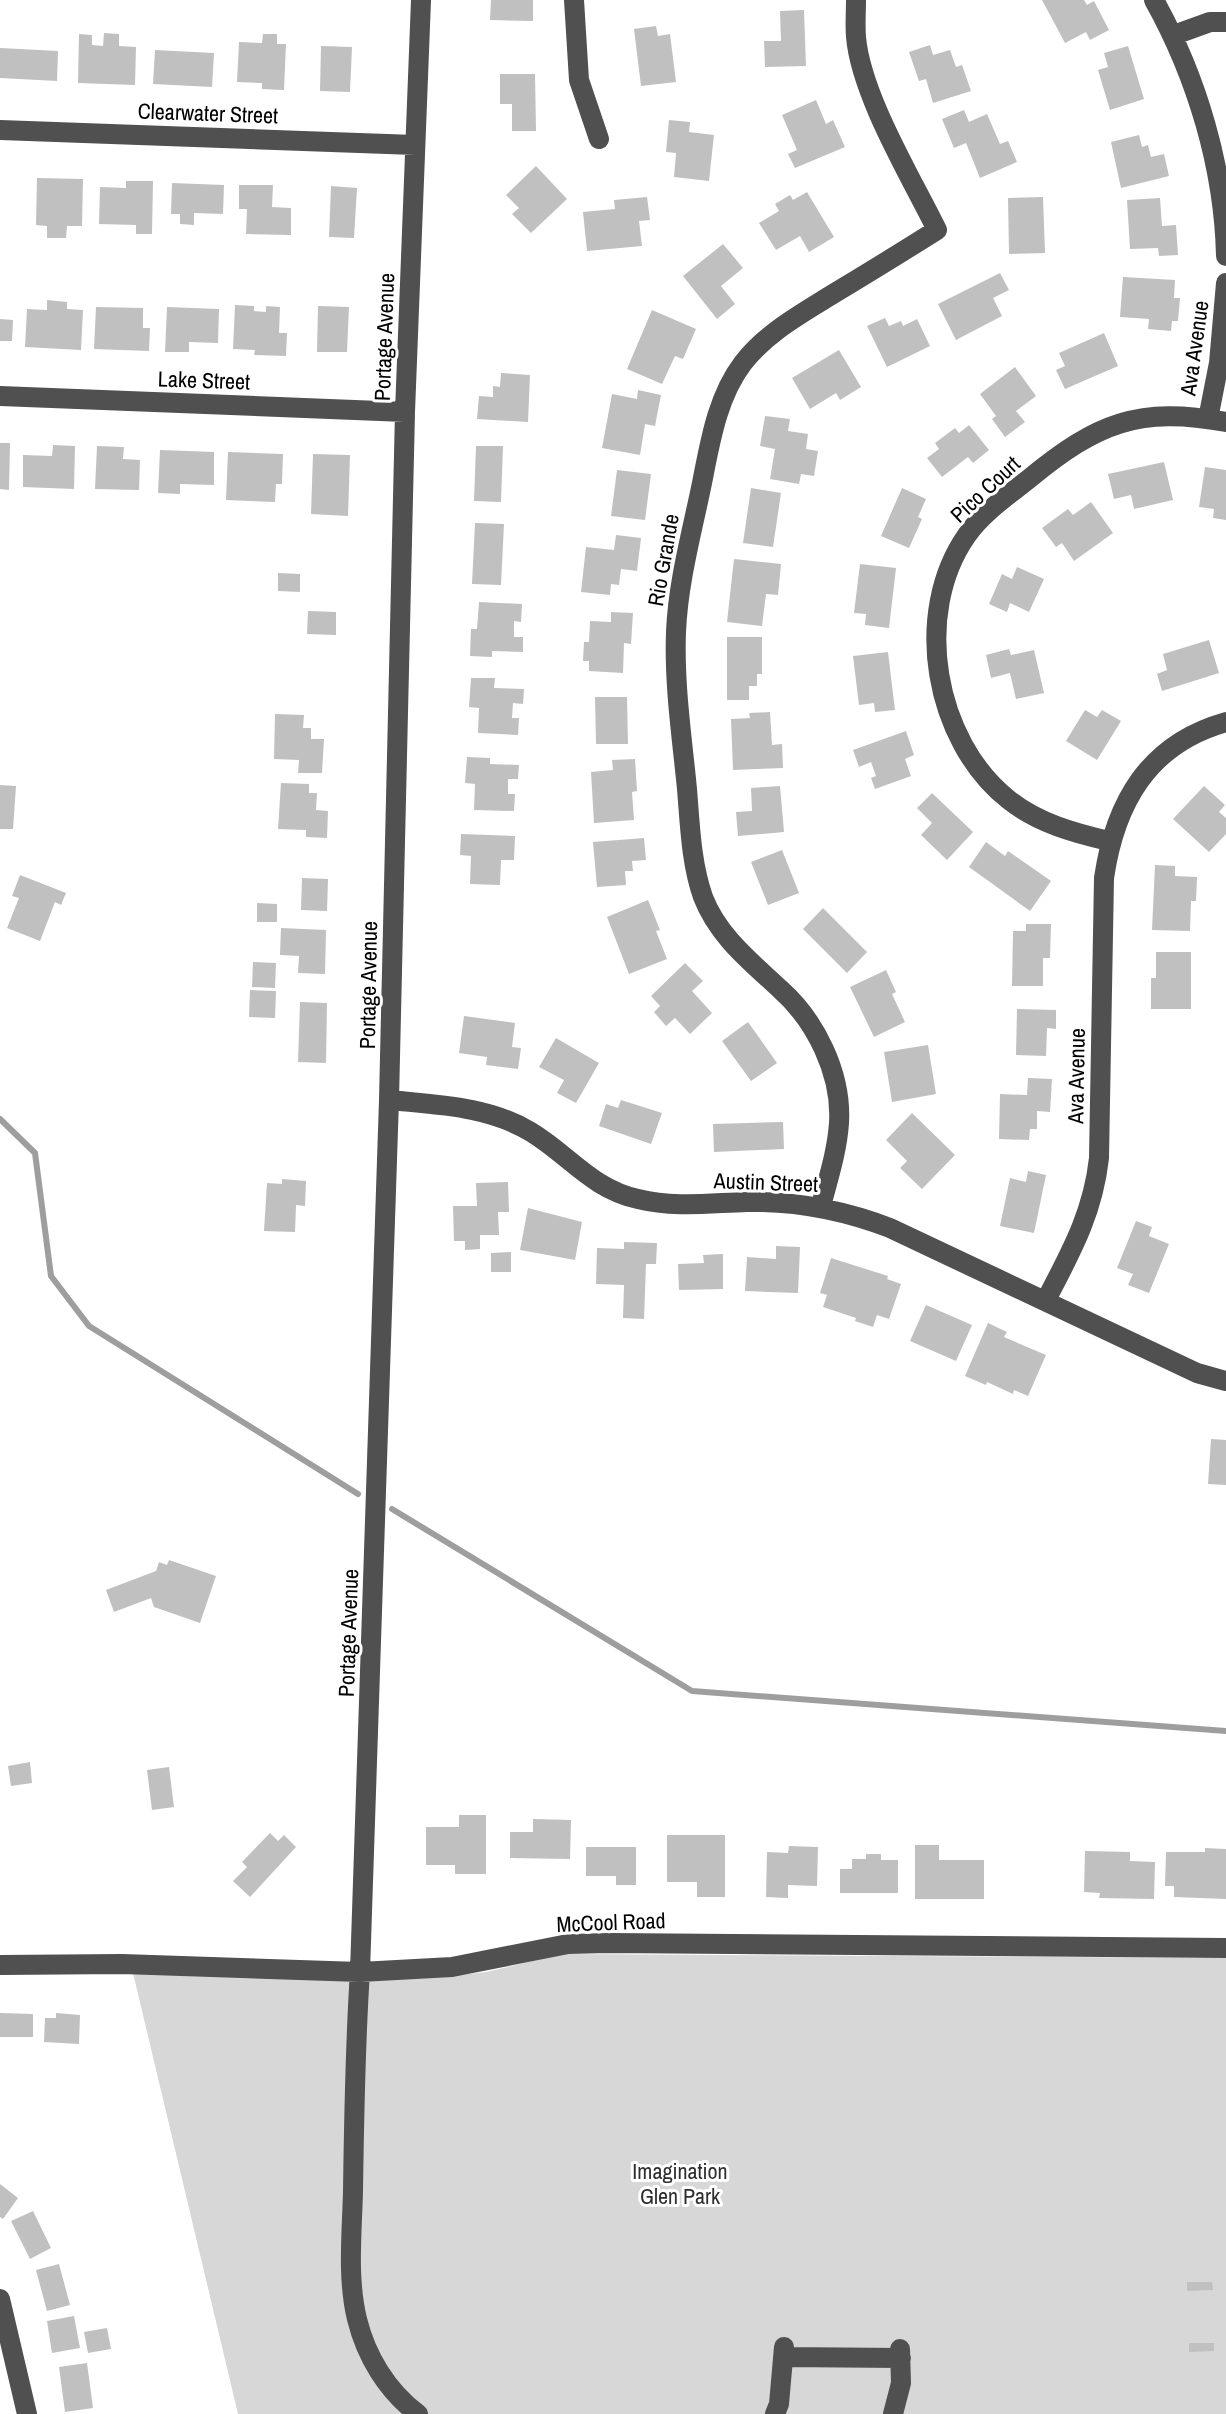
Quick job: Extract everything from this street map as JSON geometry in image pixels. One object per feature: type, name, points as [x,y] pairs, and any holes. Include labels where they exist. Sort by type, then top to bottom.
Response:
[{"type":"street","name":"Portage Avenue","points":[[418,2414],[391,2389],[370,2357],[357,2318],[352,2274],[355,2042],[360,1972],[389,1100],[405,412],[421,0]]},
{"type":"street","points":[[574,0],[579,80],[599,139]]},
{"type":"street","name":"Rio Grande","points":[[821,1206],[839,1121],[838,1096],[830,1064],[818,1037],[801,1012],[720,929],[704,898],[695,866],[688,803],[676,679],[676,629],[683,576],[713,429],[725,395],[742,364],[764,340],[790,321],[937,230],[863,74],[856,38],[856,0]]},
{"type":"street","points":[[1154,0],[1174,35],[1211,144],[1220,181],[1226,256]]},
{"type":"street","points":[[1174,35],[1210,22],[1226,22]]},
{"type":"street","name":"Clearwater Street","points":[[0,130],[415,145]]},
{"type":"street","name":"Ava Avenue","points":[[1217,420],[1226,283]]},
{"type":"street","name":"Lake Street","points":[[0,396],[405,412]]},
{"type":"street","name":"Pico Court","points":[[1109,841],[1079,834],[1037,818],[1010,800],[975,765],[961,741],[937,666],[937,613],[943,586],[955,554],[968,533],[1064,450],[1110,425],[1136,418],[1167,415],[1217,420]]},
{"type":"street","name":"Ava Avenue","points":[[1046,1300],[1076,1243],[1096,1182],[1104,878],[1109,841],[1133,789],[1151,767],[1166,752],[1191,736],[1226,722]]},
{"type":"street","name":"Austin Street","points":[[389,1100],[484,1111],[507,1120],[549,1145],[585,1176],[634,1199],[663,1204],[747,1202],[821,1206],[859,1216],[1046,1300],[1197,1373],[1226,1381]]},
{"type":"street","name":"McCool Road","points":[[0,1965],[122,1964],[360,1972],[452,1967],[582,1944],[1226,1948]]},
{"type":"street","points":[[0,2299],[27,2414]]},
{"type":"street","points":[[775,2414],[779,2404],[784,2352],[900,2353],[901,2383],[893,2414]]},
{"type":"green space","name":"Imagination Glen Park","points":[[563,1954],[1226,1958],[1226,2414],[238,2414],[133,1973],[460,1975]]},
{"type":"building","points":[[491,0],[533,0],[533,21],[490,20]]},
{"type":"building","points":[[1042,0],[1084,0],[1087,5],[1094,1],[1109,30],[1090,40],[1086,32],[1065,43]]},
{"type":"building","points":[[804,10],[806,66],[765,67],[764,41],[781,41],[780,11]]},
{"type":"building","points":[[656,26],[658,36],[670,34],[676,82],[641,86],[634,29]]},
{"type":"building","points":[[104,33],[119,34],[119,46],[136,47],[135,85],[78,83],[79,34],[92,35],[92,45],[103,46]]},
{"type":"building","points":[[263,34],[277,34],[277,44],[286,44],[284,90],[262,89],[262,83],[237,82],[239,42],[262,43]]},
{"type":"building","points":[[930,45],[933,55],[950,50],[956,67],[962,65],[971,91],[933,103],[926,79],[919,81],[909,52]]},
{"type":"building","points":[[321,46],[352,47],[350,92],[320,91]]},
{"type":"building","points":[[1128,46],[1144,99],[1110,110],[1098,70],[1108,67],[1104,53]]},
{"type":"building","points":[[0,48],[58,51],[57,81],[0,78]]},
{"type":"building","points":[[155,50],[214,53],[212,87],[153,84]]},
{"type":"building","points":[[500,74],[535,74],[536,131],[512,131],[512,104],[500,104]]},
{"type":"building","points":[[816,100],[826,124],[833,120],[845,147],[795,168],[788,154],[797,150],[782,115]]},
{"type":"building","points":[[964,110],[969,122],[987,114],[1000,144],[1008,141],[1017,162],[980,178],[966,143],[954,148],[942,119]]},
{"type":"building","points":[[669,120],[690,122],[689,132],[714,135],[709,181],[674,177],[676,153],[666,152]]},
{"type":"building","points":[[1139,135],[1142,147],[1148,145],[1151,157],[1164,154],[1169,176],[1121,188],[1111,142]]},
{"type":"building","points":[[536,166],[567,199],[531,233],[512,214],[519,208],[506,195]]},
{"type":"building","points":[[37,178],[83,179],[82,226],[67,226],[66,238],[47,238],[47,226],[36,225]]},
{"type":"building","points":[[126,181],[153,181],[152,234],[136,234],[136,225],[99,224],[100,187],[126,188]]},
{"type":"building","points":[[172,183],[224,185],[223,214],[194,213],[194,225],[180,224],[180,214],[171,214]]},
{"type":"building","points":[[239,185],[273,185],[272,207],[291,208],[291,235],[246,234],[247,209],[239,209]]},
{"type":"building","points":[[331,186],[357,188],[354,238],[329,237]]},
{"type":"building","points":[[807,192],[834,237],[809,252],[800,236],[776,250],[759,223],[779,211],[775,204],[790,195],[793,200]]},
{"type":"building","points":[[647,197],[650,220],[639,221],[642,246],[587,251],[583,212],[615,209],[614,200]]},
{"type":"building","points":[[1043,197],[1045,253],[1009,254],[1008,198]]},
{"type":"building","points":[[1160,198],[1162,226],[1176,225],[1178,255],[1159,256],[1158,248],[1130,249],[1127,200]]},
{"type":"building","points":[[723,244],[743,268],[721,286],[735,304],[717,319],[683,276]]},
{"type":"building","points":[[1000,273],[1009,290],[993,298],[1002,316],[956,340],[938,304]]},
{"type":"building","points":[[1123,277],[1175,280],[1174,298],[1180,298],[1178,321],[1172,321],[1171,331],[1148,329],[1149,319],[1120,317]]},
{"type":"building","points":[[47,300],[67,302],[67,309],[83,310],[81,350],[25,347],[27,309],[47,310]]},
{"type":"building","points":[[235,305],[254,306],[254,311],[266,312],[266,306],[280,307],[279,333],[287,333],[286,356],[254,355],[255,350],[233,349]]},
{"type":"building","points":[[318,306],[349,307],[347,352],[317,352]]},
{"type":"building","points":[[96,307],[143,308],[143,328],[150,328],[149,351],[94,349]]},
{"type":"building","points":[[167,307],[219,309],[218,343],[189,342],[189,352],[165,352]]},
{"type":"building","points":[[652,310],[696,329],[683,359],[675,356],[662,384],[627,369]]},
{"type":"building","points":[[885,318],[889,326],[901,321],[903,326],[917,319],[930,346],[887,367],[867,326]]},
{"type":"building","points":[[0,319],[13,320],[12,341],[0,341]]},
{"type":"building","points":[[1104,333],[1118,366],[1065,389],[1056,370],[1065,366],[1059,353]]},
{"type":"building","points":[[839,350],[861,387],[840,400],[836,393],[810,409],[792,378]]},
{"type":"building","points":[[1015,367],[1036,396],[1016,411],[1025,422],[1005,437],[992,419],[996,416],[980,394]]},
{"type":"building","points":[[501,373],[530,375],[528,422],[477,419],[479,396],[493,397],[493,386],[500,387]]},
{"type":"building","points":[[638,390],[661,395],[655,426],[645,424],[640,455],[602,448],[612,394],[637,399]]},
{"type":"building","points":[[765,416],[790,419],[788,431],[808,434],[806,449],[818,451],[814,476],[801,474],[799,484],[770,479],[775,449],[760,446]]},
{"type":"building","points":[[969,425],[989,450],[973,463],[968,457],[942,477],[927,458],[939,449],[935,443],[955,428],[959,433]]},
{"type":"building","points":[[0,443],[10,443],[9,490],[0,489]]},
{"type":"building","points":[[53,445],[75,446],[74,489],[23,487],[23,455],[52,456]]},
{"type":"building","points":[[97,446],[124,447],[123,459],[140,460],[139,490],[95,489]]},
{"type":"building","points":[[476,446],[503,446],[501,502],[474,501]]},
{"type":"building","points":[[160,450],[214,452],[214,485],[180,484],[180,494],[158,493]]},
{"type":"building","points":[[228,452],[283,454],[282,484],[276,484],[275,502],[226,500]]},
{"type":"building","points":[[313,454],[350,455],[348,516],[311,514]]},
{"type":"building","points":[[1164,462],[1173,500],[1134,509],[1131,495],[1114,499],[1108,474]]},
{"type":"building","points":[[1205,467],[1226,470],[1226,520],[1213,518],[1214,509],[1199,507]]},
{"type":"building","points":[[617,470],[651,474],[645,520],[611,516]]},
{"type":"building","points":[[751,488],[781,493],[773,547],[743,543]]},
{"type":"building","points":[[902,488],[926,499],[918,517],[922,519],[909,548],[881,536]]},
{"type":"building","points":[[1091,502],[1113,533],[1074,561],[1062,543],[1056,547],[1042,528],[1068,509],[1073,515]]},
{"type":"building","points":[[475,523],[504,524],[501,585],[472,584]]},
{"type":"building","points":[[616,535],[641,538],[637,571],[621,569],[619,585],[611,584],[610,595],[581,592],[586,547],[614,550]]},
{"type":"building","points":[[734,559],[781,564],[778,595],[766,594],[762,626],[727,622]]},
{"type":"building","points":[[860,564],[896,568],[889,628],[865,625],[866,614],[854,613]]},
{"type":"building","points":[[1017,567],[1044,579],[1029,612],[1010,603],[1007,612],[989,604],[1002,574],[1012,579]]},
{"type":"building","points":[[278,573],[300,574],[300,592],[278,591]]},
{"type":"building","points":[[479,602],[522,604],[521,622],[514,621],[514,637],[523,637],[523,652],[492,651],[492,657],[470,656],[471,629],[477,629]]},
{"type":"building","points":[[308,611],[336,612],[336,635],[307,634]]},
{"type":"building","points":[[611,612],[633,613],[631,644],[624,643],[623,673],[589,671],[589,661],[583,661],[584,642],[589,642],[590,621],[611,622]]},
{"type":"building","points":[[727,637],[762,637],[762,674],[757,674],[757,686],[749,686],[749,700],[727,700]]},
{"type":"building","points":[[1209,640],[1219,673],[1162,691],[1157,674],[1167,670],[1163,654]]},
{"type":"building","points":[[1009,649],[1011,655],[1034,650],[1044,693],[1016,699],[1010,673],[991,678],[986,655]]},
{"type":"building","points":[[888,652],[895,710],[875,712],[874,703],[859,705],[853,656]]},
{"type":"building","points":[[471,678],[495,678],[494,688],[524,689],[523,704],[513,703],[512,718],[519,718],[518,735],[478,733],[479,708],[469,707]]},
{"type":"building","points":[[595,697],[627,697],[628,744],[596,744]]},
{"type":"building","points":[[1085,710],[1097,717],[1102,710],[1121,721],[1097,760],[1066,741]]},
{"type":"building","points":[[770,712],[772,745],[782,744],[783,768],[733,770],[731,719],[750,718],[749,713]]},
{"type":"building","points":[[275,714],[304,715],[303,728],[311,728],[311,739],[324,739],[322,773],[298,773],[299,760],[274,759]]},
{"type":"building","points":[[906,731],[914,755],[905,759],[911,776],[875,789],[871,778],[876,776],[871,762],[859,767],[853,750]]},
{"type":"building","points":[[467,757],[490,758],[490,764],[519,765],[518,779],[508,779],[508,794],[515,794],[514,811],[474,810],[475,784],[465,783]]},
{"type":"building","points":[[635,759],[637,791],[632,792],[634,820],[594,823],[591,772],[613,770],[612,760]]},
{"type":"building","points":[[281,783],[309,784],[309,793],[317,793],[316,810],[328,811],[327,838],[306,837],[306,830],[278,829]]},
{"type":"building","points":[[0,785],[16,786],[13,829],[0,829]]},
{"type":"building","points":[[780,786],[784,832],[738,836],[736,812],[752,811],[751,788]]},
{"type":"building","points":[[1204,786],[1225,805],[1219,812],[1226,818],[1226,834],[1209,852],[1173,819]]},
{"type":"building","points":[[932,793],[973,832],[947,860],[921,835],[932,823],[917,808]]},
{"type":"building","points":[[461,834],[515,836],[514,860],[501,860],[500,885],[470,884],[471,856],[460,855]]},
{"type":"building","points":[[644,838],[646,860],[632,861],[633,871],[625,871],[626,885],[597,887],[593,842]]},
{"type":"building","points":[[986,842],[1005,856],[1008,851],[1051,881],[1030,911],[969,867]]},
{"type":"building","points":[[782,850],[799,893],[768,905],[751,862]]},
{"type":"building","points":[[1155,865],[1175,866],[1175,876],[1197,877],[1196,901],[1191,901],[1190,931],[1152,930]]},
{"type":"building","points":[[20,875],[66,893],[61,905],[55,902],[40,941],[7,928],[19,898],[12,896]]},
{"type":"building","points":[[302,878],[328,879],[327,911],[301,910]]},
{"type":"building","points":[[648,900],[667,959],[629,974],[607,917]]},
{"type":"building","points":[[257,903],[277,904],[277,922],[257,922]]},
{"type":"building","points":[[823,908],[867,952],[847,973],[803,929]]},
{"type":"building","points":[[1026,924],[1051,924],[1050,958],[1043,958],[1043,986],[1012,986],[1013,931],[1026,931]]},
{"type":"building","points":[[281,928],[326,930],[325,974],[298,973],[299,956],[280,955]]},
{"type":"building","points":[[1156,952],[1191,952],[1191,1009],[1151,1009],[1151,978],[1156,978]]},
{"type":"building","points":[[253,962],[276,963],[275,988],[252,987]]},
{"type":"building","points":[[685,963],[703,981],[692,991],[712,1013],[690,1034],[675,1018],[666,1026],[654,1012],[660,1006],[651,996]]},
{"type":"building","points":[[886,970],[896,992],[892,994],[905,1022],[874,1037],[850,987]]},
{"type":"building","points":[[250,990],[276,991],[275,1018],[249,1017]]},
{"type":"building","points":[[300,1002],[327,1003],[326,1063],[298,1062]]},
{"type":"building","points":[[1017,1009],[1056,1010],[1056,1029],[1047,1028],[1046,1056],[1016,1055]]},
{"type":"building","points":[[464,1016],[515,1023],[512,1047],[521,1048],[518,1069],[486,1065],[487,1057],[459,1053]]},
{"type":"building","points":[[748,1022],[777,1063],[751,1081],[722,1041]]},
{"type":"building","points":[[556,1038],[599,1063],[576,1103],[557,1093],[564,1080],[539,1067]]},
{"type":"building","points":[[928,1045],[936,1094],[892,1102],[884,1052]]},
{"type":"building","points":[[1028,1078],[1052,1079],[1050,1112],[1037,1111],[1037,1129],[1030,1129],[1029,1140],[999,1139],[1000,1094],[1027,1095]]},
{"type":"building","points":[[621,1100],[662,1113],[651,1144],[599,1126],[606,1104],[618,1108]]},
{"type":"building","points":[[912,1113],[955,1155],[922,1189],[900,1168],[907,1161],[886,1140]]},
{"type":"building","points":[[783,1122],[784,1149],[714,1152],[713,1124]]},
{"type":"building","points":[[1028,1171],[1046,1175],[1034,1233],[1000,1226],[1010,1178],[1026,1182]]},
{"type":"building","points":[[282,1179],[306,1181],[305,1206],[296,1205],[295,1232],[264,1231],[267,1183],[282,1184]]},
{"type":"building","points":[[508,1182],[509,1212],[498,1212],[499,1235],[480,1235],[480,1249],[465,1250],[465,1241],[454,1241],[453,1206],[477,1206],[476,1183]]},
{"type":"building","points":[[528,1208],[582,1222],[575,1260],[520,1250]]},
{"type":"building","points":[[1136,1221],[1152,1227],[1149,1236],[1169,1244],[1149,1293],[1128,1285],[1133,1274],[1117,1268]]},
{"type":"building","points":[[624,1242],[657,1243],[656,1264],[646,1264],[644,1319],[623,1318],[624,1285],[596,1284],[597,1248],[624,1249]]},
{"type":"building","points":[[776,1246],[800,1247],[798,1293],[745,1291],[747,1257],[776,1259]]},
{"type":"building","points":[[511,1252],[511,1272],[491,1272],[491,1253]]},
{"type":"building","points":[[723,1254],[723,1289],[679,1290],[678,1264],[704,1263],[703,1255]]},
{"type":"building","points":[[831,1258],[888,1276],[887,1279],[901,1284],[889,1319],[877,1315],[873,1327],[823,1307],[827,1295],[820,1293]]},
{"type":"building","points":[[926,1305],[972,1325],[956,1361],[910,1341]]},
{"type":"building","points":[[988,1323],[1007,1332],[1004,1337],[1046,1355],[1028,1396],[1014,1390],[1013,1394],[965,1376]]},
{"type":"building","points":[[1211,1439],[1226,1440],[1226,1485],[1208,1484]]},
{"type":"building","points":[[169,1560],[216,1576],[200,1623],[154,1607],[151,1598],[114,1612],[106,1590],[156,1571],[159,1562],[167,1565]]},
{"type":"building","points":[[30,1762],[32,1783],[11,1786],[8,1766]]},
{"type":"building","points":[[169,1767],[174,1807],[152,1810],[147,1770]]},
{"type":"building","points":[[459,1815],[486,1815],[486,1874],[455,1874],[455,1865],[426,1865],[426,1827],[459,1827]]},
{"type":"building","points":[[533,1819],[571,1820],[570,1859],[510,1858],[510,1832],[533,1832]]},
{"type":"building","points":[[270,1833],[278,1841],[284,1835],[296,1847],[250,1897],[233,1881],[247,1867],[242,1862]]},
{"type":"building","points":[[667,1835],[725,1835],[725,1897],[697,1897],[697,1882],[667,1882]]},
{"type":"building","points":[[915,1845],[939,1845],[939,1860],[984,1860],[984,1899],[915,1899]]},
{"type":"building","points":[[789,1846],[818,1847],[817,1886],[788,1885],[788,1898],[766,1897],[767,1852],[788,1853]]},
{"type":"building","points":[[586,1847],[636,1847],[636,1885],[616,1885],[616,1876],[586,1876]]},
{"type":"building","points":[[1205,1848],[1226,1849],[1226,1899],[1174,1897],[1174,1886],[1165,1886],[1166,1852],[1205,1852]]},
{"type":"building","points":[[1085,1851],[1130,1852],[1130,1861],[1155,1862],[1154,1899],[1099,1898],[1100,1893],[1084,1892]]},
{"type":"building","points":[[866,1854],[881,1854],[881,1860],[898,1860],[898,1893],[840,1893],[840,1869],[852,1869],[852,1859],[866,1859]]},
{"type":"building","points":[[0,2013],[33,2014],[33,2037],[0,2037]]},
{"type":"building","points":[[56,2013],[80,2015],[79,2044],[44,2042],[45,2018],[56,2018]]},
{"type":"building","points":[[0,2184],[18,2198],[3,2219],[0,2217]]},
{"type":"building","points":[[33,2211],[51,2248],[30,2259],[11,2221]]},
{"type":"building","points":[[59,2264],[70,2305],[47,2311],[36,2270]]},
{"type":"building","points":[[1187,2282],[1212,2282],[1213,2290],[1187,2291]]},
{"type":"building","points":[[74,2316],[80,2348],[52,2353],[47,2321]]},
{"type":"building","points":[[107,2328],[111,2349],[88,2353],[84,2332]]},
{"type":"building","points":[[1189,2343],[1214,2343],[1214,2351],[1189,2352]]},
{"type":"building","points":[[87,2363],[93,2408],[65,2412],[59,2367]]},
{"type":"waterway","points":[[0,1119],[35,1153],[51,1276],[89,1326],[358,1494]]},
{"type":"waterway","points":[[392,1509],[692,1691],[1226,1731]]}]
